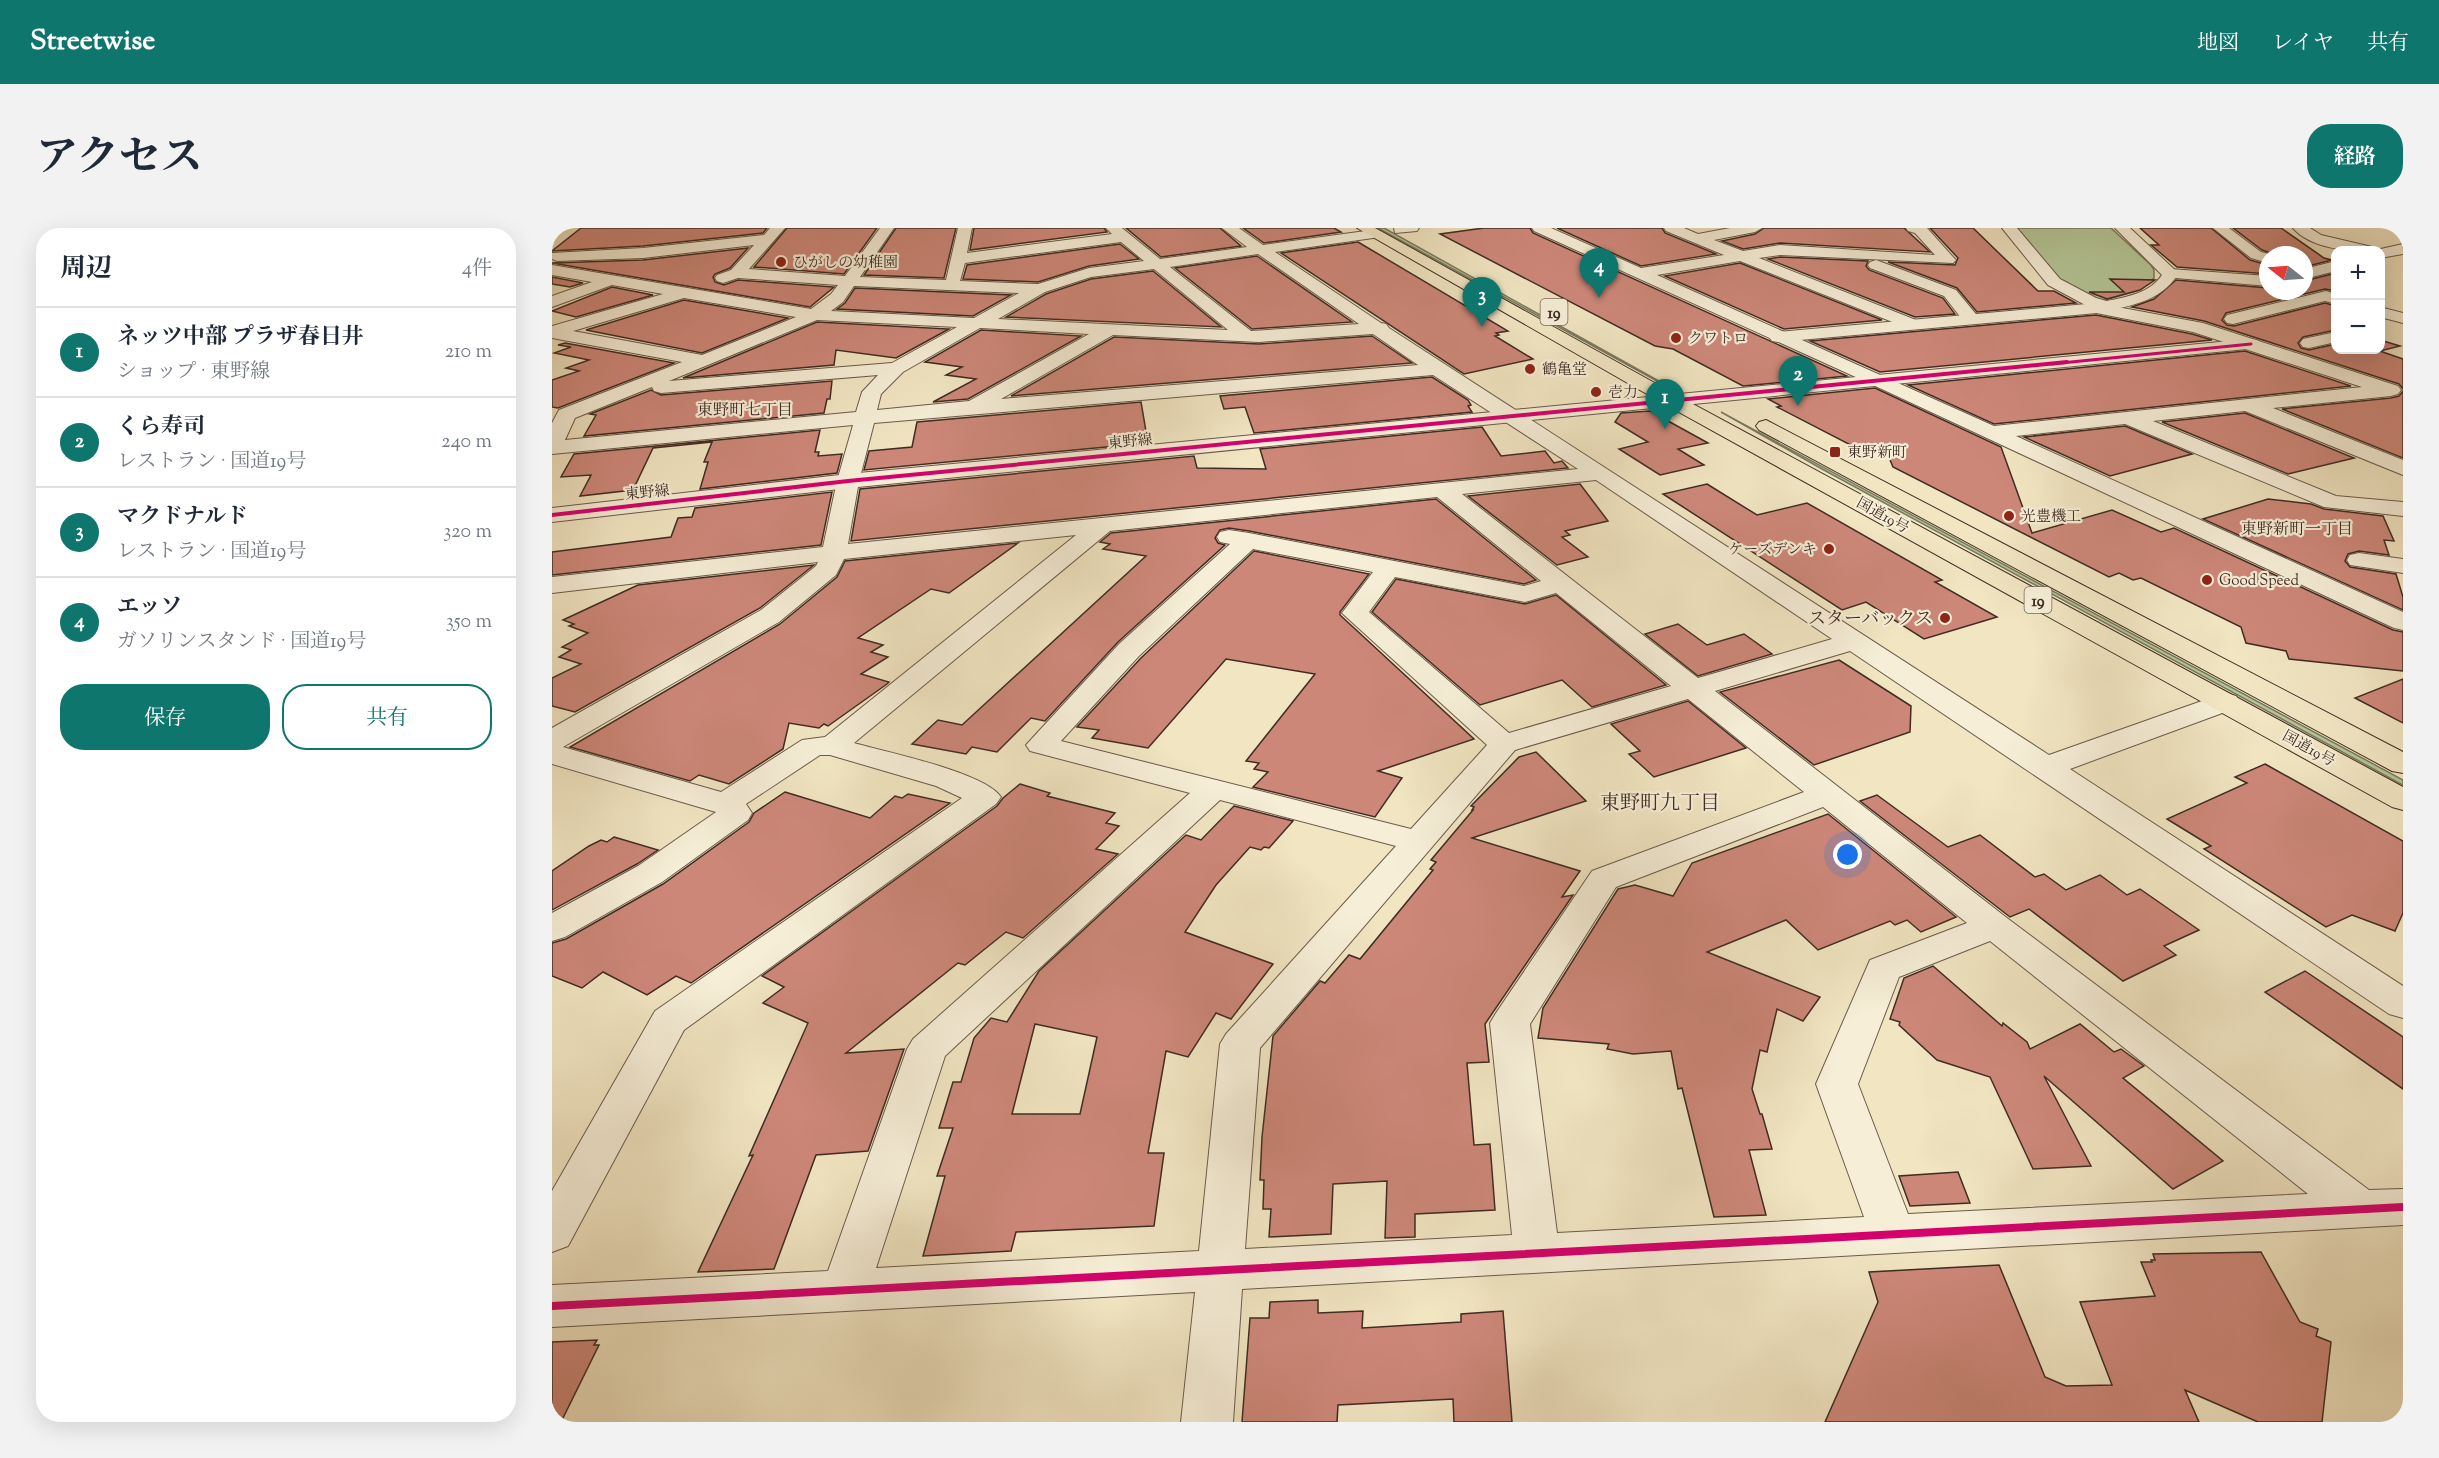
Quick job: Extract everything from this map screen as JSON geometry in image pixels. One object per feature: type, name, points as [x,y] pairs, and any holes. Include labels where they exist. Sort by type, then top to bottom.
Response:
[{"type":"highway","points":[[1403,229],[1442,252]]},
{"type":"highway","name":"国道19号","points":[[1368,231],[1679,391],[2403,800]]},
{"type":"highway","name":"国道19号","points":[[1712,397],[2403,764]]},
{"type":"street","points":[[887,228],[837,298],[814,315],[777,332],[700,360],[629,390],[559,414],[552,447],[974,407],[1437,369]]},
{"type":"street","points":[[951,286],[965,228]]},
{"type":"street","points":[[1229,228],[1380,328],[1437,369],[1600,473],[2403,1004]]},
{"type":"street","points":[[1539,228],[1878,380],[2403,622]]},
{"type":"street","points":[[1671,228],[1910,324]]},
{"type":"street","points":[[1697,238],[1755,228]]},
{"type":"street","points":[[1639,273],[1780,250],[1948,260],[1920,229],[1913,228]]},
{"type":"street","points":[[2008,228],[2054,282],[2101,307],[2197,327],[2397,392]]},
{"type":"street","points":[[2122,228],[2170,274],[2259,280]]},
{"type":"street","points":[[2220,228],[2259,256]]},
{"type":"street","points":[[2300,228],[2316,238],[2349,246]]},
{"type":"street","points":[[552,741],[771,616],[827,570],[834,553],[848,482],[872,392],[896,368],[1039,289],[1089,273],[1261,249],[1368,231]]},
{"type":"street","points":[[737,273],[773,233]]},
{"type":"street","points":[[552,257],[643,254],[773,233]]},
{"type":"street","points":[[959,259],[1118,233],[1246,336]]},
{"type":"street","points":[[552,302],[611,280],[664,234]]},
{"type":"street","points":[[1897,237],[1930,240]]},
{"type":"street","points":[[2385,252],[2403,249]]},
{"type":"street","points":[[1847,254],[1950,293],[1971,319]]},
{"type":"street","points":[[2313,271],[2331,267]]},
{"type":"street","points":[[552,270],[814,315],[1246,336],[1380,328]]},
{"type":"street","points":[[552,332],[684,293],[737,273],[850,281],[1039,289]]},
{"type":"street","points":[[2313,273],[2331,279]]},
{"type":"street","points":[[1778,337],[2101,307],[2147,294],[2165,284],[2170,274]]},
{"type":"street","points":[[2147,294],[2169,301]]},
{"type":"street","points":[[2234,319],[2326,296],[2331,298]]},
{"type":"street","points":[[2212,313],[2266,329]]},
{"type":"street","points":[[2385,314],[2403,320]]},
{"type":"street","points":[[2385,325],[2403,320]]},
{"type":"street","points":[[974,407],[979,401],[1108,331]]},
{"type":"street","points":[[552,332],[700,360]]},
{"type":"street","points":[[2288,336],[2309,343],[2331,344]]},
{"type":"street","name":"東野線","points":[[552,515],[848,482],[1512,416],[1679,391],[1712,397],[2251,344]]},
{"type":"street","points":[[629,390],[896,368]]},
{"type":"street","points":[[1992,432],[2247,405],[2397,392]]},
{"type":"street","points":[[2247,405],[2403,468]]},
{"type":"street","points":[[2128,418],[2332,502],[2403,509]]},
{"type":"street","points":[[552,585],[834,553],[1600,473]]},
{"type":"street","points":[[1442,490],[1994,927],[2359,1208]]},
{"type":"street","points":[[1191,516],[1200,531],[1525,594],[1562,583]]},
{"type":"street","points":[[832,746],[1103,525]]},
{"type":"street","points":[[1249,540],[1130,650],[1041,745],[1418,841]]},
{"type":"street","points":[[2359,560],[2403,566]]},
{"type":"street","points":[[1389,568],[1355,613],[1504,744]]},
{"type":"street","points":[[1207,1422],[1240,1044],[1504,744],[1694,690],[1854,641]]},
{"type":"street","points":[[2045,767],[2226,702]]},
{"type":"street","points":[[552,1233],[669,1021],[985,797],[947,779],[832,746],[813,746],[726,803]]},
{"type":"street","points":[[552,754],[726,803],[736,813],[651,874],[552,929]]},
{"type":"street","points":[[845,1290],[927,1049],[1213,789]]},
{"type":"street","points":[[1537,1255],[1510,1023],[1604,879],[1827,794]]},
{"type":"street","points":[[1893,1234],[1837,1084],[1883,969],[1994,927]]},
{"type":"street","points":[[552,1306],[2403,1207]]},
{"type":"green space","points":[[1378,228],[1384,228],[1668,386],[1666,386]]},
{"type":"green space","points":[[2013,228],[2111,228],[2151,265],[2154,278],[2136,291],[2102,301],[2062,283]]},
{"type":"green space","points":[[1721,412],[2403,780],[2403,785],[1822,469]]},
{"type":"building","points":[[581,228],[767,228],[763,233],[643,246],[552,251]]},
{"type":"building","points":[[787,228],[877,228],[844,274],[754,267]]},
{"type":"building","points":[[896,228],[956,228],[944,278],[864,275]]},
{"type":"building","points":[[974,228],[1104,228],[1107,232],[970,250]]},
{"type":"building","points":[[1126,228],[1220,228],[1241,246],[1161,257]]},
{"type":"building","points":[[1243,228],[1334,228],[1341,232],[1264,243]]},
{"type":"building","points":[[1484,228],[1530,228],[1533,233],[1847,376],[1743,386],[1673,349],[1655,346],[1440,234]]},
{"type":"building","points":[[1557,228],[1662,228],[1665,233],[1716,254],[1641,266]]},
{"type":"building","points":[[1764,228],[1904,228],[1930,252],[1780,243],[1743,249],[1722,241],[1755,234]]},
{"type":"building","points":[[1930,228],[1973,228],[2038,291],[2054,291],[2076,303],[1977,312],[1957,288],[1888,262],[1955,265],[1958,258]]},
{"type":"building","points":[[2140,228],[2211,228],[2250,260],[2259,262],[2259,273],[2177,267],[2151,245],[2159,245]]},
{"type":"building","points":[[2233,228],[2281,228],[2307,246],[2259,246]]},
{"type":"building","points":[[1358,242],[1508,331],[1496,333],[1499,335],[1495,336],[1533,359],[1464,374],[1281,253]]},
{"type":"building","points":[[1120,244],[1139,259],[1089,266],[1038,282],[963,279],[967,265]]},
{"type":"building","points":[[748,248],[730,268],[715,274],[713,277],[715,282],[724,285],[738,280],[834,287],[810,307],[552,263],[643,260]]},
{"type":"building","points":[[2313,250],[2324,258],[2331,260],[2313,265]]},
{"type":"building","points":[[1257,256],[1352,322],[1252,329],[1175,268]]},
{"type":"building","points":[[1780,257],[1868,261],[1866,266],[1869,270],[1943,298],[1955,314],[1915,317],[1768,259]]},
{"type":"building","points":[[1740,263],[1882,320],[1784,329],[1665,276]]},
{"type":"building","points":[[1153,271],[1221,327],[1006,317],[1046,294],[1091,279]]},
{"type":"building","points":[[2331,274],[2331,290],[2313,292],[2313,279]]},
{"type":"building","points":[[552,277],[583,283],[570,287],[552,284]]},
{"type":"building","points":[[2110,279],[2155,280],[2140,290],[2107,299],[2089,292],[2124,292]]},
{"type":"building","points":[[2176,280],[2259,287],[2259,300],[2280,300],[2226,313],[2222,320],[2227,325],[2234,326],[2325,303],[2331,305],[2331,331],[2303,337],[2298,343],[2301,348],[2309,350],[2331,345],[2331,354],[2385,353],[2403,359],[2403,389],[2399,384],[2204,321],[2132,307],[2154,299]]},
{"type":"building","points":[[612,287],[653,295],[576,317],[552,311]]},
{"type":"building","points":[[855,288],[1011,295],[973,316],[837,309],[845,303]]},
{"type":"building","points":[[684,300],[788,318],[702,353],[586,330]]},
{"type":"building","points":[[2096,315],[2212,340],[1880,372],[1810,341]]},
{"type":"building","points":[[817,322],[949,329],[896,358],[836,350],[834,365],[683,378]]},
{"type":"building","points":[[981,330],[1081,336],[968,399],[933,402],[976,379],[946,375],[962,367],[925,362]]},
{"type":"building","points":[[1372,336],[1412,363],[1011,396],[1114,337],[1259,344]]},
{"type":"building","points":[[2385,342],[2400,346],[2385,350]]},
{"type":"building","points":[[565,343],[674,363],[558,408],[552,407],[552,380],[579,371],[566,368],[589,360],[554,353],[571,347],[558,345]]},
{"type":"building","points":[[2245,351],[2351,386],[1994,424],[1908,385]]},
{"type":"building","points":[[1432,377],[1468,400],[1471,405],[1468,406],[1472,412],[1254,433],[1245,407],[1224,409],[1220,396]]},
{"type":"building","points":[[832,381],[830,399],[827,399],[824,413],[584,436],[596,415],[590,414],[651,390],[661,395]]},
{"type":"building","points":[[1875,388],[2001,447],[2032,533],[2112,510],[2161,532],[2174,528],[2393,630],[2403,632],[2403,671],[2289,659],[2286,651],[2246,643],[2241,627],[2141,578],[2133,580],[2119,573],[2109,577],[1893,467],[1885,448],[1866,453],[1777,407],[1781,406],[1768,399]]},
{"type":"building","points":[[2403,391],[2403,458],[2282,409],[2391,398],[2399,396]]},
{"type":"building","points":[[1141,402],[1148,443],[864,470],[869,451],[912,447],[917,422]]},
{"type":"building","points":[[1650,411],[1708,443],[1678,449],[1704,465],[1660,475],[1619,449],[1648,442],[1615,422],[1621,413]]},
{"type":"building","points":[[2245,413],[2354,458],[2288,474],[2162,422]]},
{"type":"building","points":[[2125,426],[2192,454],[2110,476],[2024,437]]},
{"type":"building","points":[[1482,427],[1501,456],[1545,451],[1554,463],[1562,461],[1568,468],[851,541],[860,489],[1194,456],[1197,468],[1266,469],[1260,449]]},
{"type":"building","points":[[820,430],[815,452],[819,452],[818,456],[842,454],[837,473],[700,489],[708,462],[704,462],[712,442],[653,448],[633,490],[580,496],[591,475],[561,477],[574,454]]},
{"type":"building","points":[[1580,484],[1608,521],[1565,531],[1570,535],[1562,537],[1588,557],[1557,565],[1468,496]]},
{"type":"building","points":[[1707,484],[1757,515],[1807,503],[1942,580],[1935,582],[1997,617],[1924,639],[1866,602],[1842,610],[1663,494]]},
{"type":"building","points":[[832,492],[821,545],[552,575],[552,552],[671,537],[678,518],[692,517],[695,508]]},
{"type":"building","points":[[1436,499],[1536,580],[1524,584],[1249,531],[1229,528],[1220,530],[1215,538],[1218,543],[1225,545],[1118,642],[1045,721],[1031,718],[997,752],[972,747],[966,754],[912,744],[938,720],[962,725],[1146,556],[1103,549],[1110,544],[1100,542],[1111,533]]},
{"type":"building","points":[[2268,499],[2383,516],[2394,541],[2384,540],[2389,555],[2359,551],[2348,554],[2345,561],[2350,567],[2396,574],[2403,597],[2403,610],[2203,519]]},
{"type":"building","points":[[1018,543],[949,593],[931,589],[858,638],[883,645],[871,652],[888,657],[861,674],[889,682],[828,726],[824,724],[819,728],[789,723],[783,749],[729,784],[699,775],[690,781],[570,747],[780,624],[837,577],[845,561]]},
{"type":"building","points":[[1254,551],[1369,574],[1340,615],[1474,739],[1378,771],[1402,778],[1375,817],[1253,787],[1268,772],[1254,769],[1259,763],[1246,761],[1315,674],[1226,659],[1148,748],[1092,738],[1099,730],[1077,727],[1141,658]]},
{"type":"building","points":[[814,565],[760,608],[575,712],[552,706],[552,678],[581,664],[559,657],[571,650],[562,647],[588,633],[569,626],[574,624],[563,620],[638,585]]},
{"type":"building","points":[[1396,579],[1525,604],[1556,595],[1666,685],[1592,707],[1562,680],[1480,705],[1372,612]]},
{"type":"building","points":[[1678,624],[1707,645],[1744,634],[1772,654],[1698,676],[1645,634]]},
{"type":"building","points":[[1839,660],[1911,706],[1910,732],[1814,765],[1720,692]]},
{"type":"building","points":[[2403,679],[2403,723],[2355,698]]},
{"type":"building","points":[[1688,701],[1746,748],[1654,777],[1629,754],[1640,751],[1611,724]]},
{"type":"building","points":[[1536,752],[1586,801],[1472,838],[1580,871],[1562,897],[1573,895],[1485,1024],[1489,1062],[1467,1063],[1474,1145],[1490,1144],[1495,1210],[1415,1214],[1415,1237],[1385,1238],[1387,1181],[1333,1184],[1331,1234],[1269,1237],[1271,1209],[1263,1209],[1264,1180],[1260,1180],[1262,1137],[1273,1036],[1320,981],[1325,983],[1349,955],[1360,959],[1433,870],[1430,869],[1436,862],[1431,860],[1473,810],[1474,807],[1471,806],[1519,757]]},
{"type":"building","points":[[2265,764],[2403,841],[2403,913],[2395,931],[2352,915],[2326,927],[2204,849],[2211,846],[2167,819],[2247,783],[2235,777]]},
{"type":"building","points":[[1020,784],[1050,793],[1047,796],[1115,813],[1106,823],[1119,826],[1096,849],[1118,854],[1023,938],[1006,932],[965,965],[958,963],[846,1053],[904,1049],[868,1151],[816,1155],[774,1269],[698,1272],[753,1155],[749,1156],[808,1023],[763,1003],[784,987],[762,976],[997,806]]},
{"type":"building","points":[[785,792],[870,818],[895,796],[902,798],[908,794],[950,803],[691,983],[676,976],[647,995],[603,972],[582,988],[552,976],[552,943],[566,939],[663,884],[749,822],[754,813]]},
{"type":"building","points":[[1877,795],[1948,847],[1980,835],[2035,877],[2044,874],[2066,890],[2100,875],[2127,895],[2140,889],[2199,930],[2164,946],[2176,955],[2123,981],[2029,909],[2010,917],[1860,801]]},
{"type":"building","points":[[1234,806],[1293,821],[1269,848],[1264,847],[1261,850],[1250,847],[1216,885],[1185,932],[1273,964],[1231,1019],[1216,1013],[1188,1057],[1166,1051],[1148,1153],[1164,1153],[1154,1226],[1016,1232],[1011,1251],[923,1256],[945,1176],[937,1176],[953,1128],[939,1128],[953,1082],[961,1082],[974,1038],[991,1018],[1007,1022],[1039,971],[1186,835],[1201,840]],"holes":[[[1035,1024],[1097,1037],[1080,1114],[1012,1114]]]},
{"type":"building","points":[[1828,814],[1956,917],[1921,932],[1907,920],[1895,925],[1890,921],[1818,950],[1786,920],[1707,952],[1820,997],[1803,1021],[1777,1009],[1767,1052],[1760,1050],[1752,1089],[1772,1149],[1749,1150],[1766,1215],[1714,1217],[1682,1088],[1678,1089],[1671,1051],[1633,1054],[1607,1049],[1609,1044],[1538,1038],[1543,1008],[1618,889],[1635,885],[1673,896],[1692,863]]},
{"type":"building","points":[[614,837],[658,850],[637,864],[552,910],[552,871],[589,846],[601,840],[607,842]]},
{"type":"building","points":[[1933,966],[2002,1026],[2003,1023],[2027,1042],[2030,1049],[2080,1024],[2114,1052],[2121,1049],[2144,1066],[2123,1078],[2223,1161],[2173,1189],[2044,1076],[2091,1166],[2033,1169],[1990,1077],[1937,1060],[1899,1025],[1900,1022],[1890,1019],[1904,978]]},
{"type":"building","points":[[2305,971],[2403,1037],[2403,1089],[2265,992]]},
{"type":"building","points":[[1958,1172],[1970,1203],[1910,1206],[1899,1176]]},
{"type":"building","points":[[2261,1252],[2300,1322],[2318,1329],[2316,1336],[2331,1342],[2322,1422],[2258,1422],[2185,1390],[2199,1422],[1825,1422],[1878,1302],[1869,1272],[1999,1265],[2045,1377],[2066,1386],[2112,1385],[2080,1302],[2155,1296],[2141,1262],[2155,1260],[2153,1254]]},
{"type":"building","points":[[1318,1300],[1318,1313],[1363,1311],[1362,1328],[1461,1322],[1461,1314],[1503,1311],[1512,1422],[1454,1422],[1453,1399],[1338,1405],[1337,1422],[1242,1422],[1250,1318],[1269,1318],[1270,1302]]},
{"type":"building","points":[[597,1340],[594,1345],[599,1345],[561,1422],[552,1422],[552,1342]]},
{"type":"cycle path","points":[[552,515],[848,481],[2251,344]]},
{"type":"cycle path","points":[[552,1306],[2403,1207]]},
{"type":"place","name":"ひがしの幼稚園","points":[[781,262]]},
{"type":"place","name":"エッソ","points":[[1599,298]]},
{"type":"place","name":"マクドナルド","points":[[1482,327]]},
{"type":"place","name":"クワトロ","points":[[1676,338]]},
{"type":"place","name":"鶴亀堂","points":[[1530,369]]},
{"type":"place","name":"壱力","points":[[1596,392]]},
{"type":"place","name":"くら寿司","points":[[1798,406]]},
{"type":"place","name":"ネッツ中部 プラザ春日井","points":[[1665,429]]},
{"type":"place","name":"東野新町","points":[[1835,452]]},
{"type":"place","name":"光豊機工","points":[[2009,516]]},
{"type":"place","name":"ケーズデンキ","points":[[1829,549]]},
{"type":"place","name":"Good Speed","points":[[2207,580]]},
{"type":"place","name":"スターバックス","points":[[1945,618]]},
{"type":"district","name":"東野町七丁目","points":[[745,409]]},
{"type":"district","name":"東野新町一丁目","points":[[2297,528]]},
{"type":"district","name":"東野町九丁目","points":[[1660,802]]}]
